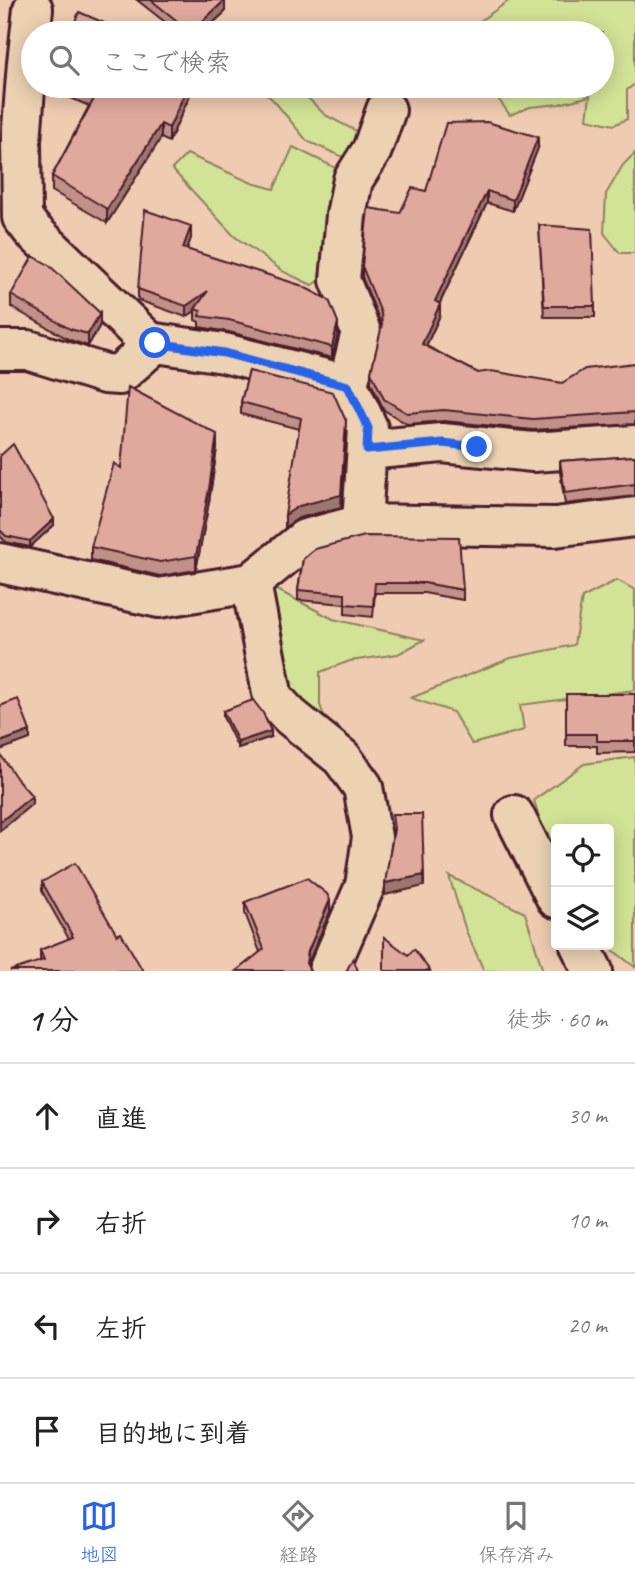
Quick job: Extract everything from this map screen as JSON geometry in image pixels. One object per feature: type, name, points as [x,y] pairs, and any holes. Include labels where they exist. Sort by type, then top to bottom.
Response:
[{"type":"street","points":[[32,21],[33,9]]},
{"type":"street","points":[[21,90],[10,139],[22,217],[32,230],[149,342],[224,353],[348,386]]},
{"type":"street","points":[[362,524],[368,428],[348,386],[361,332],[340,280],[346,215],[353,180],[372,150],[386,110]]},
{"type":"street","points":[[0,350],[27,350],[105,374],[119,375],[155,343]]},
{"type":"street","points":[[367,450],[442,443],[533,452],[635,445]]},
{"type":"street","points":[[0,563],[159,598],[251,583],[305,539],[362,524],[555,527],[635,517]]},
{"type":"street","points":[[251,583],[273,698],[290,716],[342,758],[363,788],[372,837],[365,886],[328,971]]},
{"type":"street","points":[[514,815],[551,888]]},
{"type":"street","points":[[582,950],[593,971]]},
{"type":"green space","points":[[510,0],[635,0],[635,84],[627,90],[627,119],[614,125],[587,119],[590,98],[614,98],[614,21],[480,21]]},
{"type":"green space","points":[[271,98],[308,98],[325,115],[364,135],[347,159],[307,141]]},
{"type":"green space","points":[[497,98],[582,98],[530,107],[510,115]]},
{"type":"green space","points":[[293,147],[344,172],[324,278],[312,285],[284,272],[234,236],[172,169],[187,154],[252,183],[274,189]]},
{"type":"green space","points":[[635,153],[635,253],[620,253],[604,233],[606,194],[623,165]]},
{"type":"green space","points":[[617,580],[635,590],[635,690],[520,705],[524,730],[472,744],[453,712],[411,698],[511,658],[574,645],[582,598]]},
{"type":"green space","points":[[260,581],[333,619],[424,640],[398,654],[350,661],[320,672],[320,705],[332,738],[296,708]]},
{"type":"green space","points":[[635,757],[635,967],[613,950],[614,824],[551,824],[551,854],[534,800],[584,764]]},
{"type":"green space","points":[[449,876],[525,913],[543,971],[484,971],[466,931]]},
{"type":"building","points":[[151,0],[225,0],[203,21],[177,21]]},
{"type":"building","points":[[79,12],[100,21],[75,21]]},
{"type":"building","points":[[94,98],[183,98],[169,128],[161,124],[107,209],[52,176]]},
{"type":"building","points":[[487,122],[538,137],[513,200],[487,191],[435,301],[440,304],[422,344],[478,373],[491,371],[562,383],[585,369],[635,363],[635,412],[533,419],[444,410],[407,413],[384,399],[371,372],[382,325],[381,313],[362,266],[368,208],[400,213],[412,188],[426,191],[446,123]]},
{"type":"building","points":[[145,210],[191,226],[183,248],[300,285],[329,300],[338,322],[332,347],[229,320],[199,316],[201,311],[195,309],[208,291],[186,306],[138,289]]},
{"type":"building","points":[[539,225],[592,229],[595,306],[544,306]]},
{"type":"building","points":[[33,256],[49,265],[100,313],[88,334],[70,329],[11,295]]},
{"type":"building","points":[[249,371],[333,392],[346,421],[341,495],[299,506],[285,515],[301,418],[241,402]]},
{"type":"building","points":[[128,387],[217,434],[196,556],[160,562],[91,547],[114,463],[121,468]]},
{"type":"building","points":[[13,444],[54,519],[30,541],[6,536],[0,530],[0,456]]},
{"type":"building","points":[[635,456],[635,484],[565,493],[560,461]]},
{"type":"building","points":[[365,536],[459,537],[463,590],[424,583],[375,583],[373,606],[345,604],[345,594],[298,590],[303,559],[315,549]]},
{"type":"building","points":[[566,694],[635,694],[635,741],[597,741],[597,734],[566,734]]},
{"type":"building","points":[[18,699],[30,731],[0,742],[0,706]]},
{"type":"building","points":[[253,700],[263,713],[271,731],[238,742],[223,711]]},
{"type":"building","points":[[0,754],[32,796],[0,822]]},
{"type":"building","points":[[392,814],[422,814],[424,875],[385,883],[394,829]]},
{"type":"building","points":[[75,863],[117,935],[121,933],[143,971],[10,971],[44,960],[40,950],[73,937],[42,882]]},
{"type":"building","points":[[307,878],[327,894],[330,900],[308,951],[306,963],[310,971],[236,971],[264,949],[245,902]]},
{"type":"building","points":[[384,937],[408,955],[414,949],[430,971],[384,971]]},
{"type":"building","points":[[353,958],[358,971],[346,971],[348,968]]},
{"type":"route","points":[[155,343],[224,353],[348,386],[368,428],[367,450],[442,443],[477,447]]}]
